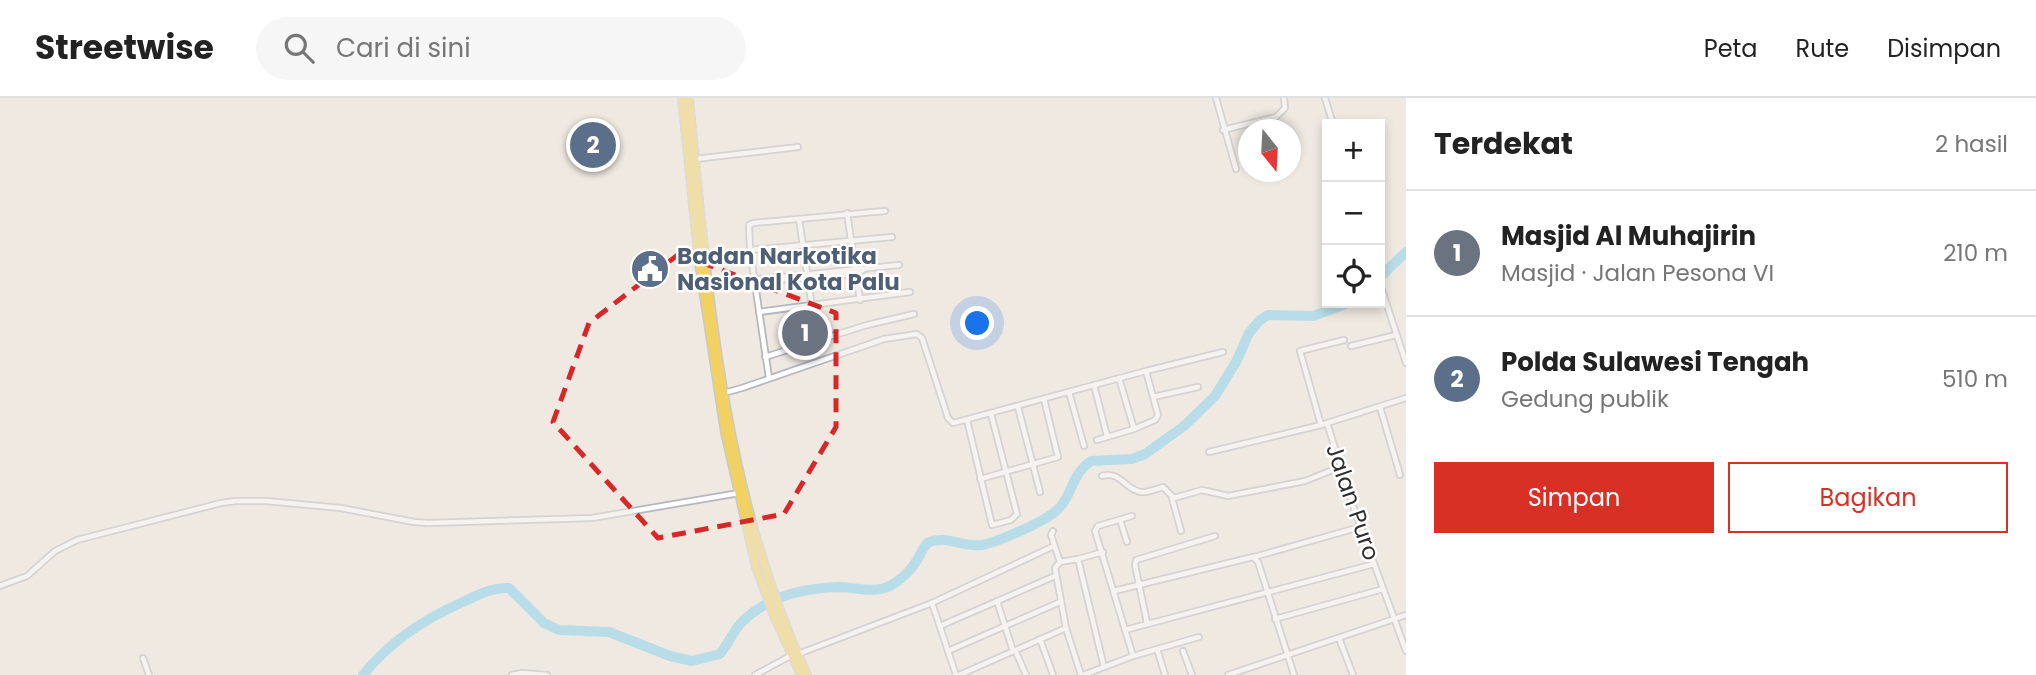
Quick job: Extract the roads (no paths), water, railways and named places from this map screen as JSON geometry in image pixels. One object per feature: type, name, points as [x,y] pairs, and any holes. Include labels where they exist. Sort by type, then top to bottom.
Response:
[{"type":"main road","points":[[682,98],[708,288],[710,322],[750,544],[801,675]]},
{"type":"main road","points":[[689,98],[695,159],[694,180],[719,404],[742,492]]},
{"type":"main road","points":[[795,655],[807,675]]},
{"type":"street","points":[[1216,98],[1236,169]]},
{"type":"street","points":[[1223,130],[1279,115],[1285,108],[1284,98]]},
{"type":"street","points":[[1325,98],[1331,119]]},
{"type":"street","points":[[695,159],[798,146]]},
{"type":"street","points":[[769,378],[752,281],[750,224],[885,211]]},
{"type":"street","points":[[847,213],[860,300]]},
{"type":"street","points":[[799,219],[812,307],[820,339]]},
{"type":"street","points":[[750,250],[892,237]]},
{"type":"street","points":[[708,288],[899,265]]},
{"type":"street","points":[[758,313],[785,307],[812,307],[910,292]]},
{"type":"street","points":[[1385,300],[1406,363]]},
{"type":"street","points":[[765,357],[867,325],[915,314]]},
{"type":"street","points":[[724,393],[884,339],[917,334],[922,338],[950,422],[954,424],[1223,352]]},
{"type":"street","points":[[1351,346],[1396,335]]},
{"type":"street","points":[[1209,452],[1324,424],[1300,351],[1344,340]]},
{"type":"street","points":[[1097,440],[1153,423],[1157,418],[1146,371]]},
{"type":"street","points":[[1119,378],[1134,429]]},
{"type":"street","points":[[1094,385],[1107,436]]},
{"type":"street","points":[[1153,397],[1198,387]]},
{"type":"street","points":[[1069,392],[1084,446]]},
{"type":"street","points":[[980,478],[1058,457],[1044,398]]},
{"type":"street","name":"Jalan Puro","points":[[1406,398],[1324,424],[1406,651]]},
{"type":"street","points":[[1018,407],[1041,492]]},
{"type":"street","points":[[1380,407],[1400,475]]},
{"type":"street","points":[[967,419],[992,525],[1011,520],[1017,514],[991,414]]},
{"type":"street","points":[[1172,497],[1202,489],[1228,496],[1305,481],[1340,467]]},
{"type":"street","points":[[1102,476],[1117,476],[1140,492],[1167,488],[1181,531]]},
{"type":"street","points":[[0,586],[27,576],[55,551],[77,540],[228,502],[266,501],[341,508],[428,523],[592,518],[742,492]]},
{"type":"street","points":[[1132,516],[1096,528],[1133,656]]},
{"type":"street","points":[[1120,520],[1127,542]]},
{"type":"street","points":[[1114,591],[1360,527]]},
{"type":"street","points":[[1053,531],[1051,535],[1059,562]]},
{"type":"street","points":[[1146,623],[1136,560],[1215,536]]},
{"type":"street","points":[[755,675],[795,655],[932,603],[1054,546]]},
{"type":"street","points":[[1103,552],[1059,562],[1055,568],[1066,628],[1082,675],[1133,656],[1199,637]]},
{"type":"street","points":[[1253,557],[1258,562],[1294,675]]},
{"type":"street","points":[[1078,559],[1104,667]]},
{"type":"street","points":[[1125,630],[1374,564]]},
{"type":"street","points":[[940,626],[1055,576]]},
{"type":"street","points":[[1275,619],[1383,589]]},
{"type":"street","points":[[997,601],[1026,675]]},
{"type":"street","points":[[948,651],[1060,602]]},
{"type":"street","points":[[932,603],[958,675],[1066,628]]},
{"type":"street","points":[[1228,675],[1406,615]]},
{"type":"street","points":[[1339,638],[1353,675]]},
{"type":"street","points":[[1040,639],[1053,675]]},
{"type":"street","points":[[1157,649],[1165,675]]},
{"type":"street","points":[[1183,651],[1192,675]]},
{"type":"street","points":[[143,658],[149,675]]},
{"type":"street","points":[[512,675],[547,675]]},
{"type":"waterway","points":[[1385,272],[1406,252]]},
{"type":"waterway","points":[[363,675],[396,641],[421,624],[480,594],[503,588],[509,588],[544,623],[559,630],[609,632],[670,656],[692,661],[720,654],[741,623],[774,600],[799,592],[826,588],[881,589],[892,585],[906,574],[929,542],[942,540],[982,545],[1005,538],[1043,520],[1062,505],[1078,474],[1091,461],[1132,459],[1145,454],[1184,426],[1215,396],[1236,362],[1249,333],[1259,321],[1268,315],[1313,316],[1335,308]]},
{"type":"place","name":"Polda Sulawesi Tengah","points":[[593,145]]},
{"type":"place","name":"Badan Narkotika Nasional Kota Palu","points":[[650,269]]},
{"type":"place","name":"Masjid Al Muhajirin","points":[[805,333]]}]
